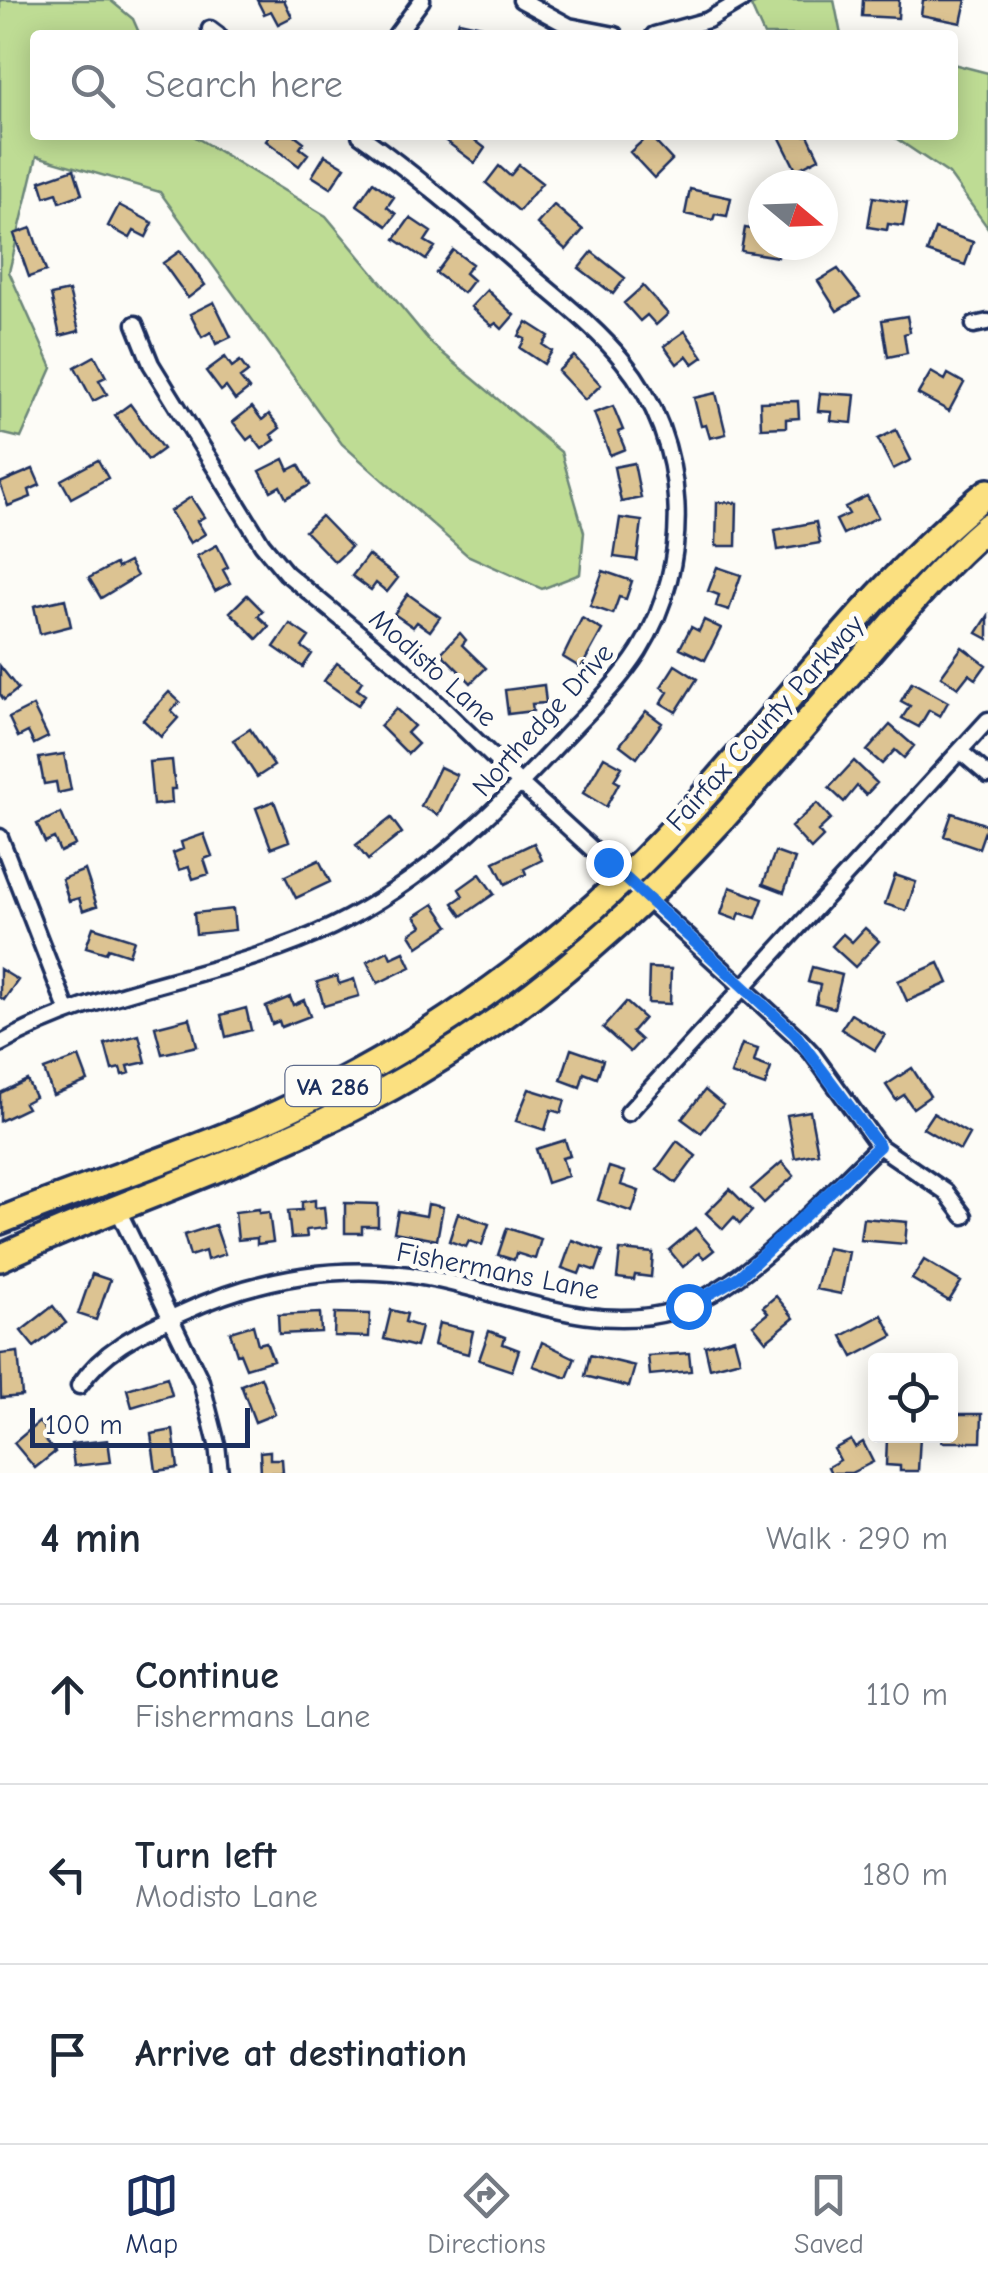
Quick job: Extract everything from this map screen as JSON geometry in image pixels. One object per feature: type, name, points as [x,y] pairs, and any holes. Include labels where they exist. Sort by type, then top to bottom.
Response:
[{"type":"highway","name":"Fairfax County Parkway","points":[[0,1221],[255,1124],[362,1071],[498,984],[625,878],[678,824],[901,573],[988,492]]},
{"type":"highway","name":"Fairfax County Parkway","points":[[0,1258],[314,1127],[423,1068],[522,1002],[587,951],[646,897],[732,808],[937,574],[988,526]]},
{"type":"street","points":[[400,30],[422,0]]},
{"type":"street","points":[[521,0],[569,26],[590,30]]},
{"type":"street","points":[[672,30],[708,20],[742,0]]},
{"type":"street","name":"Northedge Drive","points":[[0,1044],[68,1012],[274,952],[383,898],[480,826],[622,673],[651,630],[674,556],[676,479],[651,405],[634,375],[610,345],[420,178],[367,140]]},
{"type":"street","name":"Modisto Lane","points":[[134,324],[151,364],[272,558],[312,598],[400,668],[744,987],[812,1053],[879,1146],[946,1192],[964,1216]]},
{"type":"street","points":[[628,1114],[988,720]]},
{"type":"street","points":[[961,752],[988,775]]},
{"type":"street","points":[[0,836],[68,1012]]},
{"type":"street","name":"Fishermans Lane","points":[[79,1386],[102,1356],[170,1318],[263,1283],[312,1274],[362,1271],[428,1278],[600,1318],[669,1313],[705,1299],[740,1276],[879,1146]]},
{"type":"street","points":[[117,1208],[204,1390],[220,1473]]},
{"type":"green space","points":[[0,0],[110,0],[133,19],[138,30],[30,30],[30,140],[200,140],[326,216],[433,345],[561,452],[584,532],[580,574],[542,589],[467,555],[342,444],[160,192],[37,156],[9,272],[52,368],[21,438],[0,433]]},
{"type":"green space","points":[[763,0],[834,0],[840,30],[762,30],[751,6]]},
{"type":"green space","points":[[958,65],[988,73],[988,228],[949,174],[898,140],[958,140]]},
{"type":"building","points":[[257,0],[284,0],[292,17],[278,24],[271,11],[264,14]]},
{"type":"building","points":[[863,0],[899,0],[898,18],[862,16]]},
{"type":"building","points":[[923,0],[966,0],[961,23],[921,15]]},
{"type":"building","points":[[459,21],[500,30],[456,30]]},
{"type":"building","points":[[301,140],[300,148],[308,154],[299,166],[266,141]]},
{"type":"building","points":[[444,140],[475,140],[485,148],[475,163]]},
{"type":"building","points":[[643,140],[654,140],[672,160],[654,178],[630,152]]},
{"type":"building","points":[[781,140],[810,140],[819,158],[796,170]]},
{"type":"building","points":[[325,155],[345,167],[331,188],[312,176]]},
{"type":"building","points":[[519,165],[542,183],[519,211],[486,183],[499,166],[510,176]]},
{"type":"building","points":[[74,169],[82,194],[60,202],[57,193],[45,197],[40,181]]},
{"type":"building","points":[[373,182],[394,197],[387,207],[396,214],[387,226],[357,205]]},
{"type":"building","points":[[690,189],[731,198],[727,216],[715,214],[713,220],[685,214]]},
{"type":"building","points":[[873,197],[907,203],[903,226],[888,224],[887,230],[868,227]]},
{"type":"building","points":[[119,205],[153,223],[146,237],[134,231],[130,238],[108,226]]},
{"type":"building","points":[[554,205],[583,230],[566,250],[537,224]]},
{"type":"building","points":[[410,218],[431,232],[425,241],[435,247],[426,260],[395,239]]},
{"type":"building","points":[[31,228],[46,271],[29,277],[14,234]]},
{"type":"building","points":[[745,228],[748,228],[748,252],[741,251]]},
{"type":"building","points":[[935,229],[973,242],[965,265],[927,252]]},
{"type":"building","points":[[453,250],[472,264],[465,273],[473,280],[463,293],[436,273]]},
{"type":"building","points":[[180,251],[205,285],[188,298],[163,263]]},
{"type":"building","points":[[592,252],[625,278],[613,294],[579,268]]},
{"type":"building","points":[[838,269],[860,297],[837,311],[818,281]]},
{"type":"building","points":[[643,286],[668,314],[656,325],[647,315],[640,321],[624,303]]},
{"type":"building","points":[[487,290],[514,315],[502,329],[496,323],[492,326],[471,307]]},
{"type":"building","points":[[69,291],[79,331],[60,336],[51,295]]},
{"type":"building","points":[[214,302],[231,337],[216,344],[211,332],[202,337],[190,314]]},
{"type":"building","points":[[907,316],[907,353],[888,357],[882,320]]},
{"type":"building","points":[[527,322],[549,336],[543,345],[552,351],[544,364],[520,348],[525,339],[519,336]]},
{"type":"building","points":[[685,331],[703,357],[693,364],[687,356],[677,364],[664,346]]},
{"type":"building","points":[[95,356],[106,377],[99,380],[107,394],[93,401],[75,367]]},
{"type":"building","points":[[574,356],[601,385],[585,400],[558,371]]},
{"type":"building","points":[[225,357],[232,367],[240,361],[248,372],[240,378],[249,389],[235,400],[226,387],[221,391],[206,371]]},
{"type":"building","points":[[931,372],[945,380],[948,374],[964,383],[949,411],[918,394]]},
{"type":"building","points":[[716,393],[726,434],[710,438],[706,425],[701,426],[694,398]]},
{"type":"building","points":[[820,393],[855,395],[852,423],[831,421],[832,412],[818,411]]},
{"type":"building","points":[[798,401],[799,418],[786,419],[786,427],[761,428],[760,402]]},
{"type":"building","points":[[130,404],[163,449],[148,460],[115,415]]},
{"type":"building","points":[[613,406],[623,430],[618,432],[625,449],[610,455],[594,413]]},
{"type":"building","points":[[252,407],[262,420],[269,414],[280,428],[271,435],[275,440],[262,449],[252,436],[247,440],[233,422]]},
{"type":"building","points":[[896,430],[911,460],[893,469],[878,439]]},
{"type":"building","points":[[284,459],[289,470],[299,465],[310,485],[286,498],[280,486],[271,491],[260,471]]},
{"type":"building","points":[[98,460],[108,478],[71,498],[61,480]]},
{"type":"building","points":[[634,463],[641,498],[621,502],[614,467]]},
{"type":"building","points":[[33,469],[40,485],[29,490],[31,497],[8,506],[0,483]]},
{"type":"building","points":[[867,496],[878,517],[843,534],[836,520],[849,514],[845,507]]},
{"type":"building","points":[[191,497],[204,517],[197,521],[205,534],[190,543],[170,511]]},
{"type":"building","points":[[717,502],[737,503],[736,546],[716,546]]},
{"type":"building","points":[[321,516],[351,547],[335,562],[305,531]]},
{"type":"building","points":[[620,518],[642,521],[637,560],[614,557]]},
{"type":"building","points":[[816,522],[820,543],[778,550],[775,530]]},
{"type":"building","points":[[217,545],[228,567],[223,570],[230,583],[215,591],[197,556]]},
{"type":"building","points":[[368,555],[398,578],[387,592],[376,583],[371,590],[352,576]]},
{"type":"building","points":[[129,562],[137,576],[101,598],[89,578],[115,564],[117,568]]},
{"type":"building","points":[[717,567],[741,575],[729,610],[716,606],[719,595],[708,591]]},
{"type":"building","points":[[603,571],[632,581],[626,599],[619,597],[613,614],[590,606]]},
{"type":"building","points":[[408,594],[440,617],[430,631],[417,622],[413,627],[394,614]]},
{"type":"building","points":[[247,595],[263,611],[258,616],[269,626],[257,639],[230,612]]},
{"type":"building","points":[[65,599],[71,626],[40,634],[34,606]]},
{"type":"building","points":[[988,616],[988,639],[977,633]]},
{"type":"building","points":[[582,618],[602,630],[581,668],[563,657]]},
{"type":"building","points":[[704,620],[721,628],[705,660],[680,648],[691,627],[699,631]]},
{"type":"building","points":[[290,624],[309,637],[302,647],[312,654],[303,667],[274,647]]},
{"type":"building","points":[[460,633],[466,640],[462,645],[486,668],[471,683],[441,653]]},
{"type":"building","points":[[962,647],[986,665],[976,679],[969,674],[958,688],[941,676]]},
{"type":"building","points":[[337,663],[362,681],[357,689],[365,695],[358,705],[324,681]]},
{"type":"building","points":[[675,665],[697,679],[676,712],[661,703],[668,692],[661,687]]},
{"type":"building","points":[[0,666],[18,689],[4,700],[0,694]]},
{"type":"building","points":[[912,682],[948,702],[940,716],[929,710],[919,727],[902,718],[910,706],[901,701]]},
{"type":"building","points":[[544,685],[546,703],[532,704],[533,711],[508,714],[505,690]]},
{"type":"building","points":[[169,692],[180,702],[171,711],[178,718],[161,737],[143,720]]},
{"type":"building","points":[[33,706],[48,737],[34,744],[28,732],[18,737],[9,718]]},
{"type":"building","points":[[396,709],[414,726],[407,733],[418,744],[408,754],[380,726]]},
{"type":"building","points":[[646,711],[662,723],[637,758],[620,745]]},
{"type":"building","points":[[890,725],[914,746],[904,758],[895,750],[882,764],[867,751]]},
{"type":"building","points":[[250,729],[274,766],[257,777],[233,740]]},
{"type":"building","points":[[64,754],[71,790],[58,793],[56,782],[44,784],[39,758]]},
{"type":"building","points":[[604,757],[622,767],[614,780],[619,783],[606,807],[583,793]]},
{"type":"building","points":[[172,760],[172,803],[153,805],[149,762]]},
{"type":"building","points":[[854,761],[877,783],[866,795],[857,786],[844,802],[829,788]]},
{"type":"building","points":[[440,767],[457,775],[438,815],[421,806]]},
{"type":"building","points":[[274,801],[289,841],[271,848],[256,808]]},
{"type":"building","points":[[817,803],[831,819],[818,831],[823,837],[811,849],[791,827]]},
{"type":"building","points":[[61,813],[75,845],[60,852],[54,838],[45,842],[37,824]]},
{"type":"building","points":[[952,813],[987,825],[979,848],[944,836]]},
{"type":"building","points":[[391,818],[402,833],[368,860],[356,845]]},
{"type":"building","points":[[204,834],[212,856],[204,859],[209,874],[193,879],[189,867],[179,870],[173,853],[183,849],[181,842]]},
{"type":"building","points":[[534,843],[542,860],[524,869],[526,874],[505,884],[494,862]]},
{"type":"building","points":[[775,852],[795,859],[784,892],[763,884]]},
{"type":"building","points":[[319,860],[330,882],[296,898],[285,876]]},
{"type":"building","points":[[85,870],[97,906],[83,911],[79,898],[69,901],[62,879]]},
{"type":"building","points":[[480,874],[494,894],[462,916],[453,903],[463,896],[459,889]]},
{"type":"building","points":[[895,875],[916,882],[906,911],[885,904]]},
{"type":"building","points":[[730,887],[763,899],[756,918],[740,913],[737,920],[721,914]]},
{"type":"building","points":[[434,904],[449,926],[418,947],[410,934],[422,926],[415,916]]},
{"type":"building","points":[[233,909],[235,930],[196,934],[194,913]]},
{"type":"building","points":[[93,927],[134,940],[129,955],[108,948],[106,953],[86,947]]},
{"type":"building","points":[[865,928],[879,941],[855,967],[832,946],[843,934],[852,942]]},
{"type":"building","points":[[388,951],[391,958],[404,952],[411,967],[378,983],[367,962]]},
{"type":"building","points":[[939,963],[948,983],[907,1001],[898,981]]},
{"type":"building","points":[[812,967],[842,975],[834,1008],[816,1003],[820,985],[808,982]]},
{"type":"building","points":[[649,968],[671,969],[670,1004],[648,1003]]},
{"type":"building","points":[[0,969],[18,980],[4,1000],[0,997]]},
{"type":"building","points":[[337,976],[339,984],[354,979],[359,996],[324,1006],[317,982]]},
{"type":"building","points":[[290,997],[293,1005],[304,1000],[310,1016],[281,1027],[279,1021],[272,1024],[266,1007]]},
{"type":"building","points":[[626,1002],[644,1018],[632,1032],[641,1040],[630,1052],[603,1028]]},
{"type":"building","points":[[246,1008],[251,1030],[226,1037],[221,1015]]},
{"type":"building","points":[[851,1014],[885,1035],[875,1050],[841,1029]]},
{"type":"building","points":[[190,1018],[197,1046],[162,1054],[155,1027]]},
{"type":"building","points":[[139,1035],[146,1062],[128,1066],[130,1073],[122,1075],[120,1068],[112,1070],[105,1044]]},
{"type":"building","points":[[742,1044],[758,1049],[754,1062],[771,1068],[765,1086],[731,1074]]},
{"type":"building","points":[[571,1049],[603,1060],[597,1078],[584,1073],[580,1087],[561,1080]]},
{"type":"building","points":[[79,1057],[88,1081],[53,1095],[44,1070]]},
{"type":"building","points":[[912,1068],[930,1096],[913,1108],[904,1095],[896,1100],[886,1085]]},
{"type":"building","points":[[27,1080],[35,1097],[24,1103],[27,1108],[0,1121],[0,1093]]},
{"type":"building","points":[[529,1089],[565,1100],[561,1113],[551,1110],[545,1130],[516,1121]]},
{"type":"building","points":[[705,1090],[723,1105],[701,1133],[682,1119]]},
{"type":"building","points":[[810,1111],[818,1153],[795,1158],[787,1115]]},
{"type":"building","points":[[933,1113],[969,1134],[960,1150],[923,1128]]},
{"type":"building","points":[[565,1140],[570,1156],[562,1158],[568,1176],[547,1183],[536,1149]]},
{"type":"building","points":[[677,1141],[696,1156],[676,1183],[657,1169]]},
{"type":"building","points":[[782,1162],[794,1176],[764,1203],[751,1189]]},
{"type":"building","points":[[609,1167],[625,1172],[621,1185],[639,1191],[632,1212],[598,1200]]},
{"type":"building","points":[[730,1189],[752,1211],[740,1224],[734,1217],[723,1229],[706,1213]]},
{"type":"building","points":[[315,1200],[315,1208],[324,1207],[326,1228],[306,1230],[307,1237],[291,1238],[288,1211],[302,1210],[302,1202]]},
{"type":"building","points":[[345,1203],[378,1204],[378,1226],[362,1226],[362,1233],[345,1233]]},
{"type":"building","points":[[428,1204],[443,1207],[437,1240],[394,1232],[398,1211],[426,1216]]},
{"type":"building","points":[[259,1209],[259,1213],[269,1212],[273,1242],[257,1244],[257,1238],[238,1240],[235,1212]]},
{"type":"building","points":[[458,1213],[489,1224],[482,1245],[469,1241],[466,1247],[449,1241]]},
{"type":"building","points":[[863,1218],[907,1222],[905,1244],[860,1240]]},
{"type":"building","points":[[215,1225],[225,1254],[207,1260],[205,1251],[190,1256],[184,1235]]},
{"type":"building","points":[[507,1228],[541,1239],[535,1259],[516,1253],[514,1260],[498,1255]]},
{"type":"building","points":[[695,1228],[714,1250],[704,1258],[699,1253],[683,1267],[669,1250]]},
{"type":"building","points":[[572,1240],[603,1251],[596,1271],[582,1266],[579,1274],[562,1268]]},
{"type":"building","points":[[827,1248],[849,1252],[841,1294],[816,1289]]},
{"type":"building","points":[[620,1250],[653,1253],[651,1277],[617,1278]]},
{"type":"building","points":[[924,1260],[961,1282],[949,1301],[912,1279]]},
{"type":"building","points":[[92,1274],[110,1280],[96,1320],[78,1314]]},
{"type":"building","points":[[776,1296],[794,1318],[766,1341],[753,1325],[768,1313],[763,1307]]},
{"type":"building","points":[[53,1306],[66,1323],[34,1347],[21,1331]]},
{"type":"building","points":[[391,1310],[407,1314],[405,1322],[421,1327],[416,1347],[384,1339]]},
{"type":"building","points":[[320,1313],[321,1332],[279,1334],[278,1315]]},
{"type":"building","points":[[335,1313],[370,1314],[369,1337],[334,1336]]},
{"type":"building","points":[[882,1315],[893,1336],[853,1357],[842,1336]]},
{"type":"building","points":[[439,1323],[473,1331],[468,1354],[434,1345]]},
{"type":"building","points":[[253,1325],[258,1344],[266,1342],[273,1360],[246,1368],[230,1332]]},
{"type":"building","points":[[489,1331],[505,1337],[503,1344],[519,1350],[512,1371],[479,1360]]},
{"type":"building","points":[[734,1338],[740,1360],[710,1368],[705,1346]]},
{"type":"building","points":[[542,1342],[575,1358],[567,1378],[533,1366]]},
{"type":"building","points":[[18,1352],[22,1396],[1,1398],[0,1354]]},
{"type":"building","points":[[689,1353],[691,1371],[650,1375],[648,1356]]},
{"type":"building","points":[[590,1355],[635,1366],[629,1387],[585,1376]]},
{"type":"building","points":[[167,1377],[172,1395],[132,1407],[127,1389]]},
{"type":"building","points":[[261,1377],[275,1414],[255,1422],[241,1385]]},
{"type":"building","points":[[958,1414],[982,1414],[981,1442],[958,1442]]},
{"type":"building","points":[[39,1422],[50,1436],[45,1440],[55,1452],[35,1468],[14,1443]]},
{"type":"building","points":[[173,1430],[178,1468],[156,1471],[151,1434]]},
{"type":"building","points":[[108,1440],[111,1462],[74,1466],[71,1444]]},
{"type":"building","points":[[851,1440],[855,1447],[863,1442],[873,1462],[851,1473],[831,1473],[828,1467],[840,1460],[834,1449]]},
{"type":"building","points":[[887,1443],[920,1443],[918,1471],[900,1471],[900,1466],[886,1465]]},
{"type":"building","points":[[270,1451],[270,1459],[282,1459],[283,1473],[261,1473],[260,1452]]},
{"type":"route","points":[[608,862],[795,1034],[879,1146],[740,1276],[688,1306]]}]
